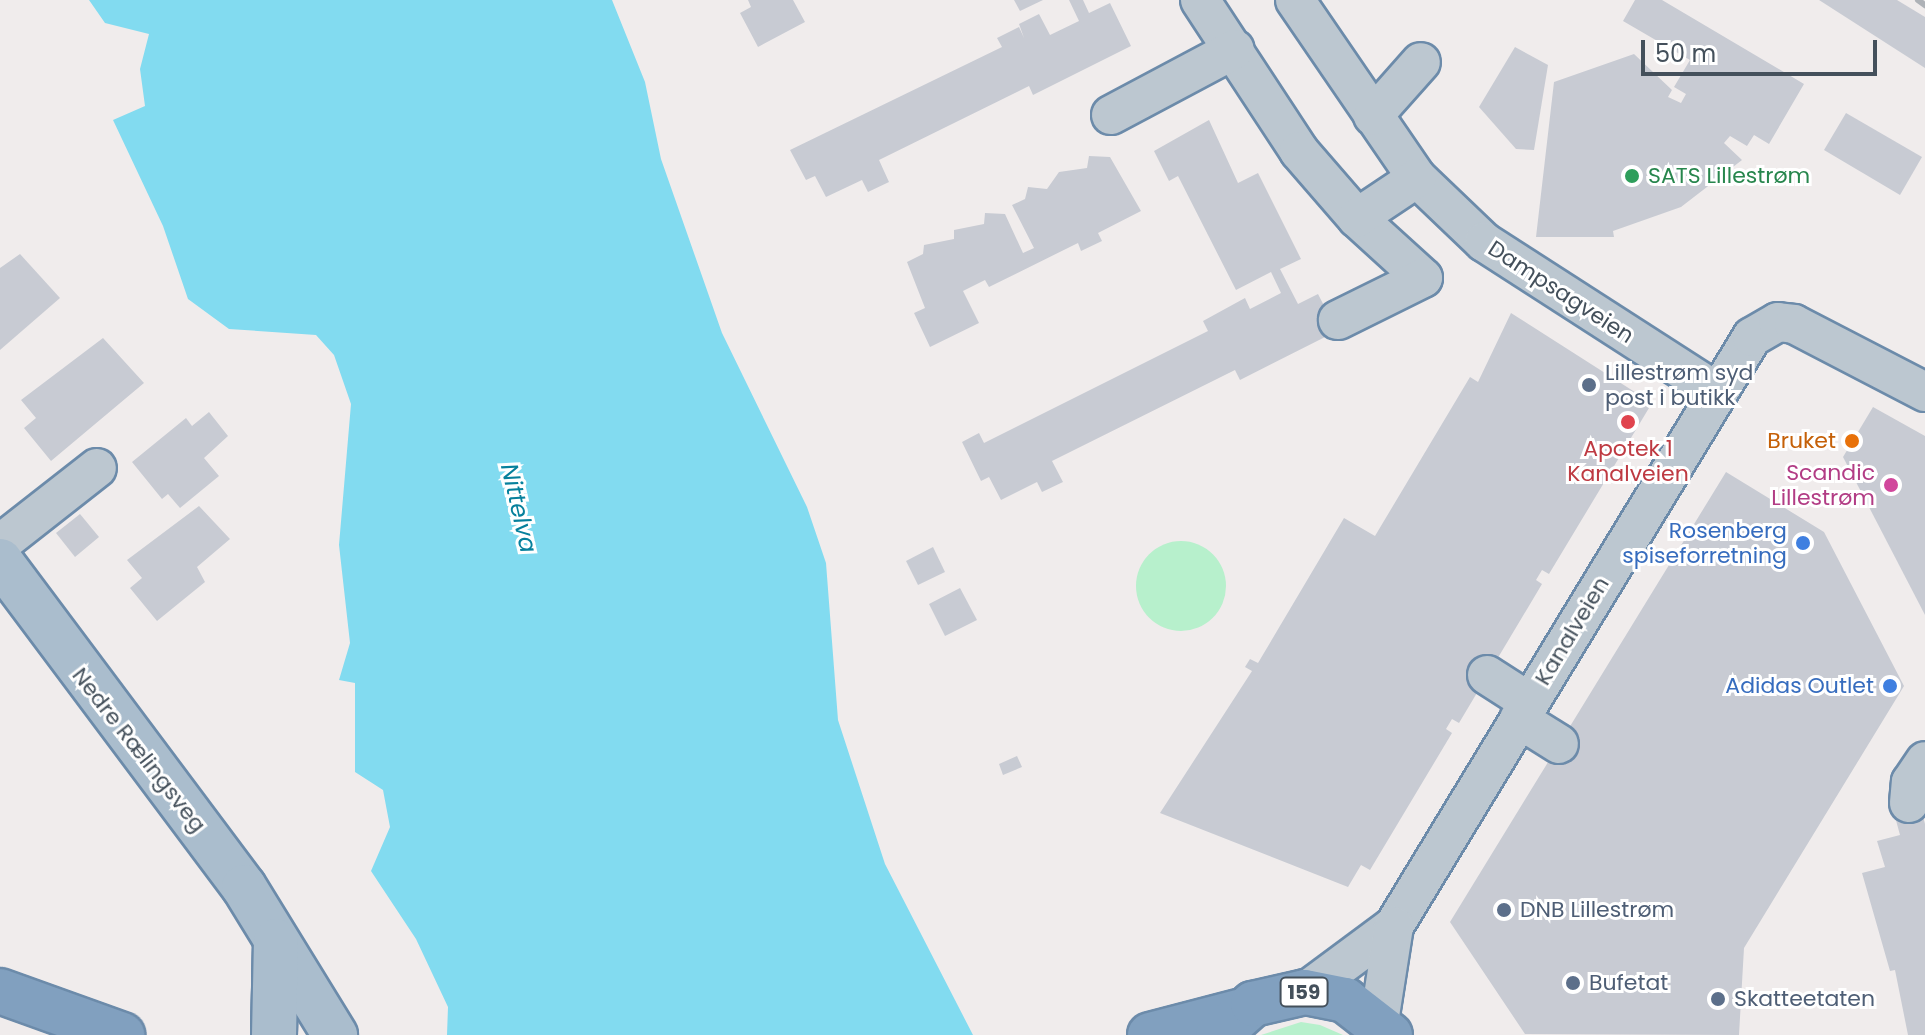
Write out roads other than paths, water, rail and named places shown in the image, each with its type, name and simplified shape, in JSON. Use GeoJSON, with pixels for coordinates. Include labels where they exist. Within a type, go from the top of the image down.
{"type":"FeatureCollection","features":[{"type":"Feature","properties":{"kind":"highway"},"geometry":{"type":"LineString","coordinates":[[0,991],[122,1035]]}},
{"type":"Feature","properties":{"kind":"highway","name":"159"},"geometry":{"type":"LineString","coordinates":[[1150,1035],[1230,1023],[1278,995],[1305,992],[1345,1000],[1384,1028]]}},
{"type":"Feature","properties":{"kind":"main road","name":"Nedre Rælingsveg"},"geometry":{"type":"LineString","coordinates":[[0,561],[111,717],[224,859],[335,1035]]}},
{"type":"Feature","properties":{"kind":"main road"},"geometry":{"type":"LineString","coordinates":[[274,1035],[276,941]]}},
{"type":"Feature","properties":{"kind":"street"},"geometry":{"type":"LineString","coordinates":[[1200,0],[1235,49],[1299,151],[1357,218],[1423,278],[1338,320]]}},
{"type":"Feature","properties":{"kind":"street","name":"Dampsagveien"},"geometry":{"type":"LineString","coordinates":[[1295,0],[1417,178],[1484,242],[1717,392]]}},
{"type":"Feature","properties":{"kind":"street"},"geometry":{"type":"LineString","coordinates":[[1111,115],[1235,49]]}},
{"type":"Feature","properties":{"kind":"street"},"geometry":{"type":"LineString","coordinates":[[1373,116],[1421,62]]}},
{"type":"Feature","properties":{"kind":"street"},"geometry":{"type":"LineString","coordinates":[[1357,218],[1417,178]]}},
{"type":"Feature","properties":{"kind":"street","name":"Kanalveien"},"geometry":{"type":"LineString","coordinates":[[1305,992],[1394,926],[1752,337],[1778,322],[1794,324],[1925,392]]}},
{"type":"Feature","properties":{"kind":"street"},"geometry":{"type":"LineString","coordinates":[[0,544],[97,468]]}},
{"type":"Feature","properties":{"kind":"street"},"geometry":{"type":"LineString","coordinates":[[1487,675],[1559,744]]}},
{"type":"Feature","properties":{"kind":"street"},"geometry":{"type":"LineString","coordinates":[[1909,803],[1911,782],[1925,761]]}},
{"type":"Feature","properties":{"kind":"street","name":"Kanalveien"},"geometry":{"type":"LineString","coordinates":[[1384,1028],[1394,926]]}},
{"type":"Feature","properties":{"kind":"water","name":"Nittelva"},"geometry":{"type":"Polygon","coordinates":[[[89,0],[612,0],[645,82],[661,159],[722,333],[807,507],[826,563],[838,720],[885,864],[973,1035],[447,1035],[448,1007],[416,939],[371,871],[390,827],[383,790],[355,772],[355,683],[339,680],[350,643],[339,545],[351,404],[334,355],[316,335],[229,329],[188,299],[163,226],[113,120],[145,106],[140,69],[149,34],[105,23],[89,0]]]}},
{"type":"Feature","properties":{"kind":"railway"},"geometry":{"type":"LineString","coordinates":[[1918,0],[1925,5]]}},
{"type":"Feature","properties":{"kind":"place","name":"SATS Lillestrøm"},"geometry":{"type":"Point","coordinates":[1632,176]}},
{"type":"Feature","properties":{"kind":"place","name":"Lillestrøm syd post i butikk"},"geometry":{"type":"Point","coordinates":[1589,385]}},
{"type":"Feature","properties":{"kind":"place","name":"Apotek 1 Kanalveien"},"geometry":{"type":"Point","coordinates":[1628,422]}},
{"type":"Feature","properties":{"kind":"place","name":"Bruket"},"geometry":{"type":"Point","coordinates":[1852,441]}},
{"type":"Feature","properties":{"kind":"place","name":"Scandic Lillestrøm"},"geometry":{"type":"Point","coordinates":[1891,485]}},
{"type":"Feature","properties":{"kind":"place","name":"Rosenberg spiseforretning"},"geometry":{"type":"Point","coordinates":[1803,543]}},
{"type":"Feature","properties":{"kind":"place","name":"Adidas Outlet"},"geometry":{"type":"Point","coordinates":[1890,686]}},
{"type":"Feature","properties":{"kind":"place","name":"DNB Lillestrøm"},"geometry":{"type":"Point","coordinates":[1504,910]}},
{"type":"Feature","properties":{"kind":"place","name":"Bufetat"},"geometry":{"type":"Point","coordinates":[1573,983]}},
{"type":"Feature","properties":{"kind":"place","name":"Skatteetaten"},"geometry":{"type":"Point","coordinates":[1718,999]}}]}
